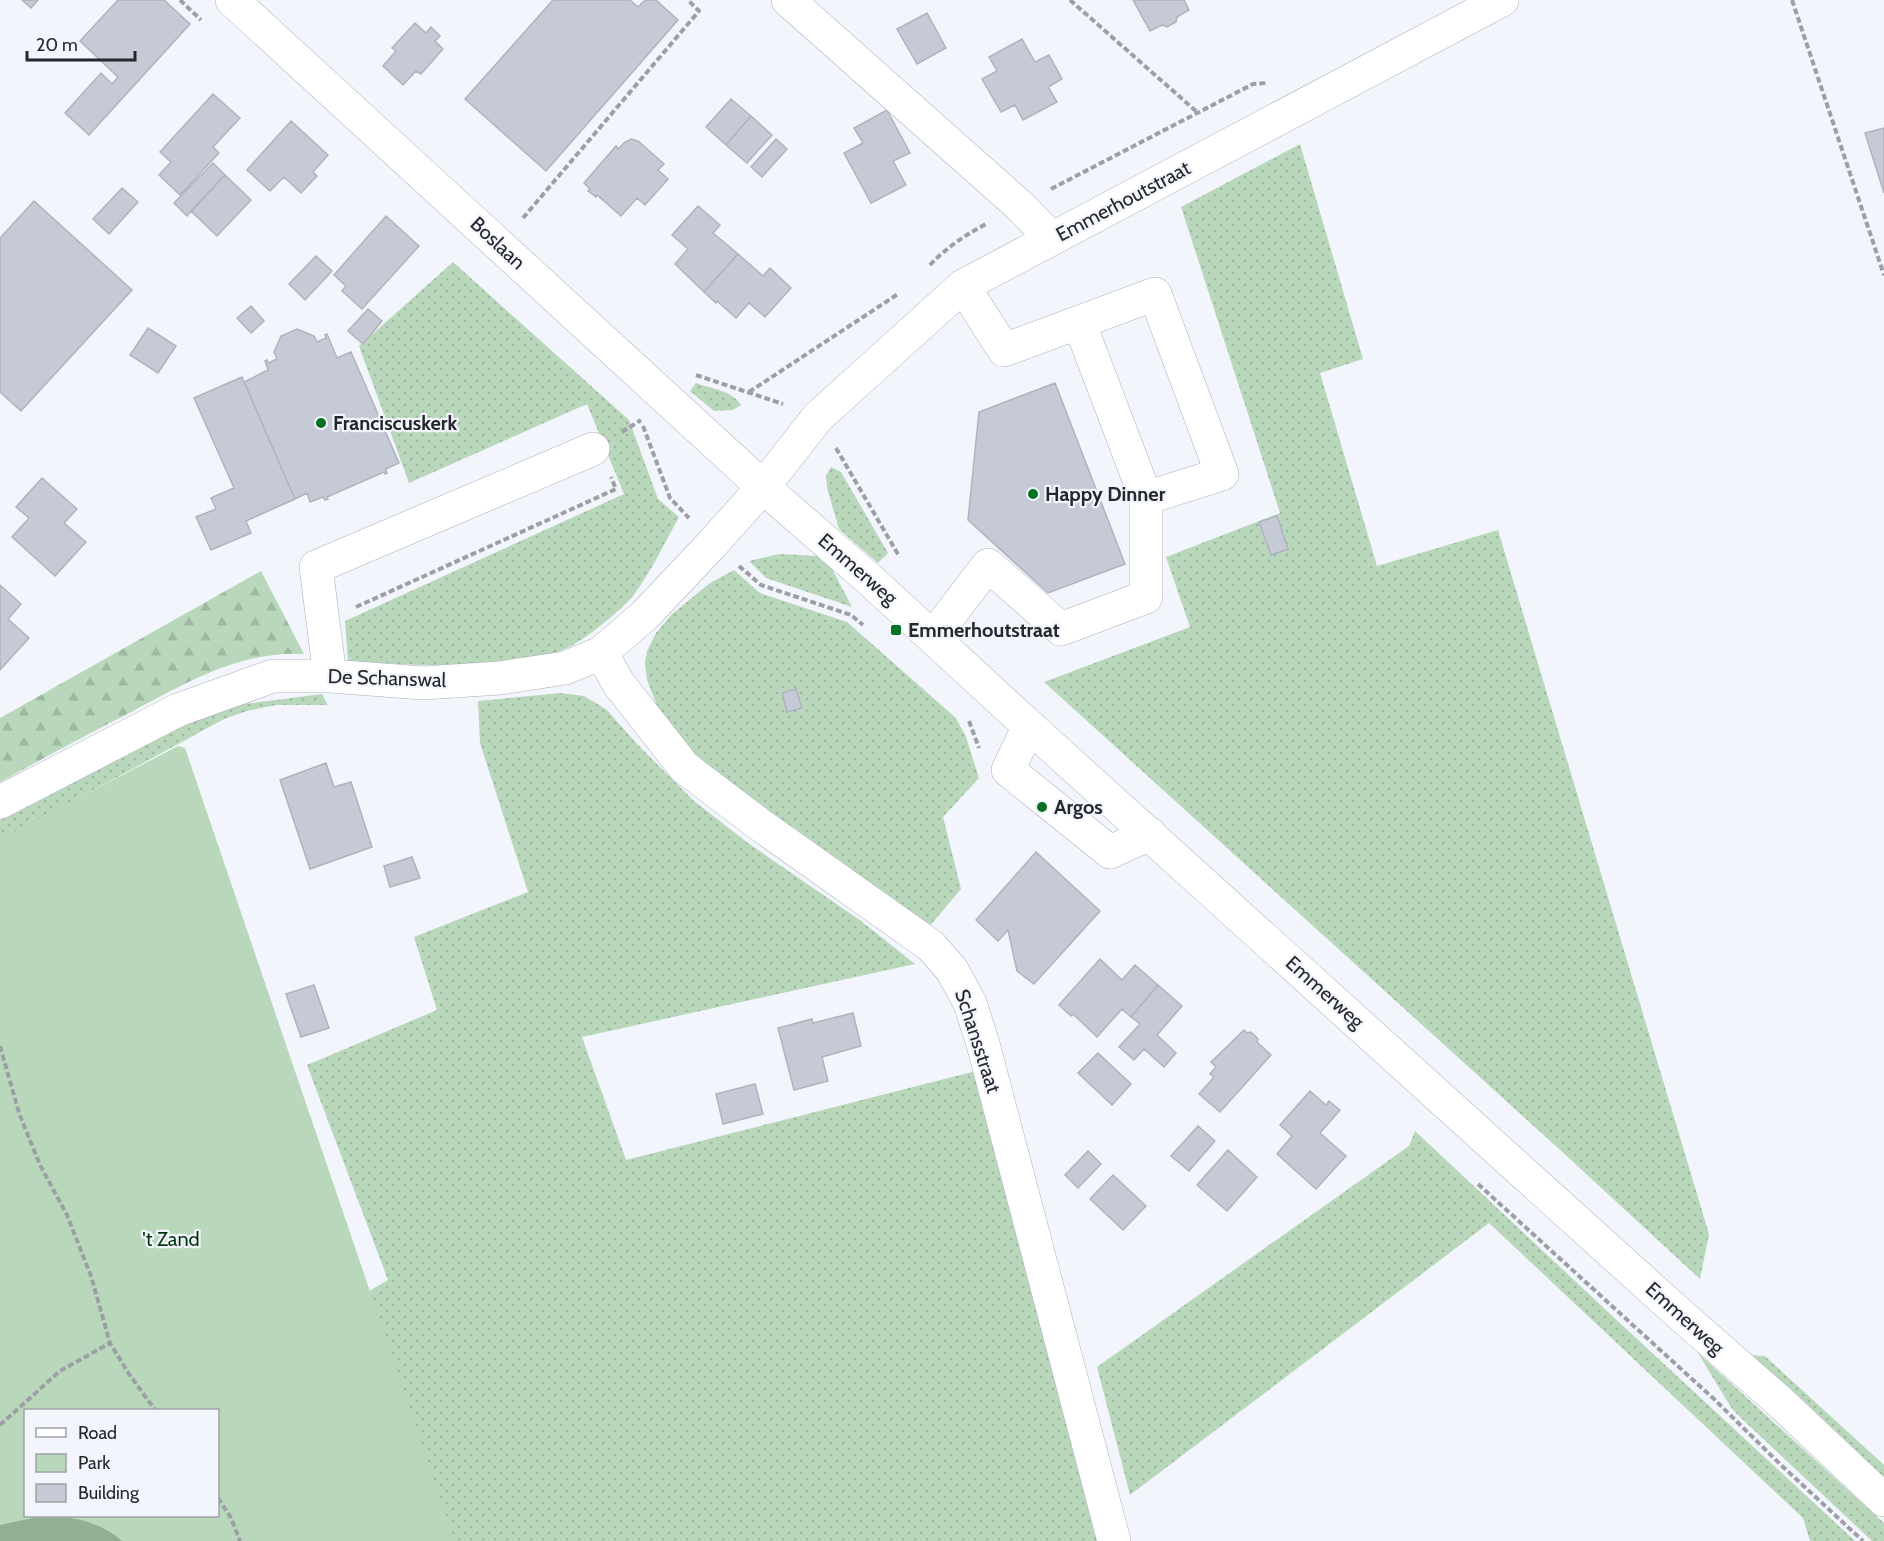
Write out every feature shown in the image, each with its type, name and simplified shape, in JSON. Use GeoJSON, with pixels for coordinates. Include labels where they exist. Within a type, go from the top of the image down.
{"type":"FeatureCollection","features":[{"type":"Feature","properties":{"kind":"street","name":"Boslaan"},"geometry":{"type":"LineString","coordinates":[[232,0],[763,487]]}},
{"type":"Feature","properties":{"kind":"street"},"geometry":{"type":"LineString","coordinates":[[788,0],[1020,206],[1052,239]]}},
{"type":"Feature","properties":{"kind":"street","name":"Emmerhoutstraat"},"geometry":{"type":"LineString","coordinates":[[763,487],[818,417],[963,286],[1502,0]]}},
{"type":"Feature","properties":{"kind":"street"},"geometry":{"type":"LineString","coordinates":[[963,286],[1004,350],[1155,294],[1222,474],[1146,498]]}},
{"type":"Feature","properties":{"kind":"street"},"geometry":{"type":"LineString","coordinates":[[933,637],[988,565],[1061,629],[1146,597],[1146,498],[1079,322]]}},
{"type":"Feature","properties":{"kind":"street"},"geometry":{"type":"LineString","coordinates":[[330,676],[316,567],[601,458]]}},
{"type":"Feature","properties":{"kind":"street","name":"De Schanswal"},"geometry":{"type":"LineString","coordinates":[[0,802],[178,710],[273,676],[330,676],[423,683],[500,678],[565,668],[601,653],[645,615],[763,487]]}},
{"type":"Feature","properties":{"kind":"street","name":"Emmerweg"},"geometry":{"type":"LineString","coordinates":[[763,487],[933,637],[1674,1309],[1779,1401],[1884,1500]]}},
{"type":"Feature","properties":{"kind":"street","name":"Schansstraat"},"geometry":{"type":"LineString","coordinates":[[601,653],[619,684],[684,767],[759,824],[931,946],[952,970],[970,1003],[982,1044],[1114,1541]]}},
{"type":"Feature","properties":{"kind":"street"},"geometry":{"type":"LineString","coordinates":[[1029,726],[1008,770],[1110,852],[1150,834]]}},
{"type":"Feature","properties":{"kind":"path"},"geometry":{"type":"LineString","coordinates":[[523,218],[699,10],[688,0]]}},
{"type":"Feature","properties":{"kind":"path"},"geometry":{"type":"LineString","coordinates":[[1070,0],[1197,112]]}},
{"type":"Feature","properties":{"kind":"path"},"geometry":{"type":"LineString","coordinates":[[1792,0],[1884,275]]}},
{"type":"Feature","properties":{"kind":"path"},"geometry":{"type":"LineString","coordinates":[[693,374],[749,392]]}},
{"type":"Feature","properties":{"kind":"path","name":"Emmerweg"},"geometry":{"type":"LineString","coordinates":[[818,417],[902,561]]}},
{"type":"Feature","properties":{"kind":"path"},"geometry":{"type":"LineString","coordinates":[[641,420],[670,498],[713,543]]}},
{"type":"Feature","properties":{"kind":"path"},"geometry":{"type":"LineString","coordinates":[[348,611],[616,489],[601,458]]}},
{"type":"Feature","properties":{"kind":"path","name":"Emmerweg"},"geometry":{"type":"LineString","coordinates":[[713,543],[761,585],[850,615],[867,628]]}},
{"type":"Feature","properties":{"kind":"path"},"geometry":{"type":"LineString","coordinates":[[962,714],[969,722],[981,754]]}},
{"type":"Feature","properties":{"kind":"path"},"geometry":{"type":"LineString","coordinates":[[0,1046],[19,1113],[40,1165],[67,1215],[91,1276],[110,1342],[154,1409]]}},
{"type":"Feature","properties":{"kind":"path"},"geometry":{"type":"LineString","coordinates":[[0,1425],[60,1371],[110,1342]]}},
{"type":"Feature","properties":{"kind":"path"},"geometry":{"type":"LineString","coordinates":[[1714,1399],[1863,1541]]}},
{"type":"Feature","properties":{"kind":"path"},"geometry":{"type":"LineString","coordinates":[[219,1500],[231,1518],[240,1541]]}},
{"type":"Feature","properties":{"kind":"green space"},"geometry":{"type":"Polygon","coordinates":[[[1300,144],[1363,359],[1320,373],[1377,566],[1498,530],[1709,1234],[1700,1279],[1044,682],[1190,627],[1166,557],[1280,513],[1181,207],[1300,144]]]}},
{"type":"Feature","properties":{"kind":"green space"},"geometry":{"type":"Polygon","coordinates":[[[453,262],[629,420],[658,499],[679,517],[652,568],[633,596],[582,640],[565,649],[521,660],[477,665],[413,665],[348,661],[345,621],[624,494],[587,404],[409,483],[359,346],[453,262]]]}},
{"type":"Feature","properties":{"kind":"green space"},"geometry":{"type":"Polygon","coordinates":[[[696,383],[727,393],[741,405],[733,410],[714,411],[690,391],[696,383]]]}},
{"type":"Feature","properties":{"kind":"green space"},"geometry":{"type":"Polygon","coordinates":[[[831,467],[841,472],[888,553],[878,563],[839,529],[827,488],[826,476],[831,467]]]}},
{"type":"Feature","properties":{"kind":"green space"},"geometry":{"type":"Polygon","coordinates":[[[779,554],[818,556],[831,567],[852,607],[766,578],[749,561],[779,554]]]}},
{"type":"Feature","properties":{"kind":"green space"},"geometry":{"type":"Polygon","coordinates":[[[734,570],[760,593],[847,622],[956,718],[966,737],[979,778],[943,817],[961,889],[928,928],[710,775],[657,706],[647,680],[645,663],[647,651],[656,633],[671,615],[710,583],[734,570]]]}},
{"type":"Feature","properties":{"kind":"green space"},"geometry":{"type":"Polygon","coordinates":[[[261,571],[304,654],[259,657],[215,670],[0,782],[0,718],[261,571]]]}},
{"type":"Feature","properties":{"kind":"green space"},"geometry":{"type":"Polygon","coordinates":[[[561,693],[584,696],[606,709],[694,801],[748,843],[861,921],[915,964],[582,1037],[626,1160],[976,1071],[1098,1541],[244,1541],[219,1409],[172,1409],[388,1280],[307,1065],[437,1010],[414,937],[528,892],[480,743],[478,701],[561,693]]]}},
{"type":"Feature","properties":{"kind":"green space"},"geometry":{"type":"Polygon","coordinates":[[[322,694],[328,705],[276,705],[224,719],[0,841],[0,820],[172,729],[221,710],[245,704],[322,694]]]}},
{"type":"Feature","properties":{"kind":"green space","name":"'t Zand"},"geometry":{"type":"Polygon","coordinates":[[[178,746],[185,748],[455,1541],[0,1541],[0,839],[178,746]]]}},
{"type":"Feature","properties":{"kind":"green space"},"geometry":{"type":"Polygon","coordinates":[[[1415,1131],[1855,1541],[1810,1541],[1803,1518],[1489,1223],[1130,1495],[1097,1367],[1409,1146],[1415,1131]]]}},
{"type":"Feature","properties":{"kind":"green space"},"geometry":{"type":"Polygon","coordinates":[[[1698,1353],[1884,1523],[1884,1541],[1872,1541],[1732,1409],[1698,1353]]]}},
{"type":"Feature","properties":{"kind":"green space"},"geometry":{"type":"Polygon","coordinates":[[[1751,1355],[1765,1356],[1884,1465],[1884,1478],[1751,1355]]]}},
{"type":"Feature","properties":{"kind":"shaded area"},"geometry":{"type":"Polygon","coordinates":[[[38,1517],[64,1517],[95,1524],[122,1541],[0,1541],[0,1525],[38,1517]]]}},
{"type":"Feature","properties":{"kind":"building"},"geometry":{"type":"Polygon","coordinates":[[[22,0],[38,0],[31,8],[22,0]]]}},
{"type":"Feature","properties":{"kind":"building"},"geometry":{"type":"Polygon","coordinates":[[[118,0],[164,0],[190,24],[89,135],[65,113],[101,73],[112,84],[118,77],[80,41],[118,0]]]}},
{"type":"Feature","properties":{"kind":"building"},"geometry":{"type":"Polygon","coordinates":[[[553,0],[630,0],[638,7],[645,0],[656,0],[678,20],[546,171],[465,99],[553,0]]]}},
{"type":"Feature","properties":{"kind":"building"},"geometry":{"type":"Polygon","coordinates":[[[1133,0],[1184,0],[1189,10],[1167,27],[1162,25],[1150,31],[1133,0]]]}},
{"type":"Feature","properties":{"kind":"building"},"geometry":{"type":"Polygon","coordinates":[[[927,13],[946,48],[917,64],[897,29],[927,13]]]}},
{"type":"Feature","properties":{"kind":"building"},"geometry":{"type":"Polygon","coordinates":[[[415,23],[426,33],[431,27],[440,36],[435,41],[443,49],[421,74],[416,71],[403,85],[383,66],[396,51],[392,48],[415,23]]]}},
{"type":"Feature","properties":{"kind":"building"},"geometry":{"type":"Polygon","coordinates":[[[1022,39],[1035,62],[1049,55],[1062,79],[1048,87],[1057,102],[1023,120],[1015,105],[1001,112],[982,79],[997,71],[989,57],[1022,39]]]}},
{"type":"Feature","properties":{"kind":"building"},"geometry":{"type":"Polygon","coordinates":[[[213,94],[240,118],[213,147],[219,153],[180,195],[159,175],[171,162],[160,152],[213,94]]]}},
{"type":"Feature","properties":{"kind":"building"},"geometry":{"type":"Polygon","coordinates":[[[731,99],[751,116],[726,145],[706,127],[731,99]]]}},
{"type":"Feature","properties":{"kind":"building"},"geometry":{"type":"Polygon","coordinates":[[[887,110],[910,153],[893,161],[906,185],[871,203],[844,153],[863,143],[854,128],[887,110]]]}},
{"type":"Feature","properties":{"kind":"building"},"geometry":{"type":"Polygon","coordinates":[[[751,116],[772,135],[747,163],[726,145],[751,116]]]}},
{"type":"Feature","properties":{"kind":"building"},"geometry":{"type":"Polygon","coordinates":[[[291,121],[328,155],[313,172],[317,176],[301,193],[284,177],[270,191],[247,170],[291,121]]]}},
{"type":"Feature","properties":{"kind":"building"},"geometry":{"type":"Polygon","coordinates":[[[1884,128],[1884,193],[1865,133],[1884,128]]]}},
{"type":"Feature","properties":{"kind":"building"},"geometry":{"type":"Polygon","coordinates":[[[631,139],[638,141],[664,164],[658,170],[668,179],[645,205],[637,198],[621,216],[597,195],[596,197],[588,191],[590,189],[584,183],[616,146],[618,149],[631,139]]]}},
{"type":"Feature","properties":{"kind":"building"},"geometry":{"type":"Polygon","coordinates":[[[776,139],[787,149],[762,177],[751,167],[776,139]]]}},
{"type":"Feature","properties":{"kind":"building"},"geometry":{"type":"Polygon","coordinates":[[[213,163],[225,175],[187,216],[174,203],[213,163]]]}},
{"type":"Feature","properties":{"kind":"building"},"geometry":{"type":"Polygon","coordinates":[[[225,175],[251,200],[217,236],[191,211],[225,175]]]}},
{"type":"Feature","properties":{"kind":"building"},"geometry":{"type":"Polygon","coordinates":[[[122,188],[138,202],[109,234],[93,219],[122,188]]]}},
{"type":"Feature","properties":{"kind":"building"},"geometry":{"type":"Polygon","coordinates":[[[34,201],[132,290],[21,411],[0,392],[0,238],[34,201]]]}},
{"type":"Feature","properties":{"kind":"building"},"geometry":{"type":"Polygon","coordinates":[[[698,206],[720,225],[713,233],[738,254],[704,292],[675,264],[688,249],[672,235],[698,206]]]}},
{"type":"Feature","properties":{"kind":"building"},"geometry":{"type":"Polygon","coordinates":[[[386,216],[419,246],[362,309],[342,291],[346,286],[334,275],[386,216]]]}},
{"type":"Feature","properties":{"kind":"building"},"geometry":{"type":"Polygon","coordinates":[[[738,254],[763,276],[770,268],[791,288],[765,317],[749,303],[736,318],[704,292],[738,254]]]}},
{"type":"Feature","properties":{"kind":"building"},"geometry":{"type":"Polygon","coordinates":[[[316,256],[332,271],[305,300],[289,284],[316,256]]]}},
{"type":"Feature","properties":{"kind":"building"},"geometry":{"type":"Polygon","coordinates":[[[251,306],[264,321],[251,333],[237,318],[251,306]]]}},
{"type":"Feature","properties":{"kind":"building"},"geometry":{"type":"Polygon","coordinates":[[[368,309],[382,321],[363,344],[348,331],[368,309]]]}},
{"type":"Feature","properties":{"kind":"building"},"geometry":{"type":"Polygon","coordinates":[[[148,328],[176,346],[158,373],[130,355],[148,328]]]}},
{"type":"Feature","properties":{"kind":"building","name":"Franciscuskerk"},"geometry":{"type":"Polygon","coordinates":[[[297,329],[314,336],[317,342],[326,338],[327,334],[337,358],[351,352],[399,463],[386,469],[387,473],[384,472],[327,497],[328,499],[325,500],[323,497],[310,502],[307,493],[295,499],[244,382],[268,370],[265,361],[267,360],[268,363],[277,359],[274,352],[281,336],[297,329]]]}},
{"type":"Feature","properties":{"kind":"building"},"geometry":{"type":"Polygon","coordinates":[[[242,377],[295,499],[246,521],[251,533],[211,550],[196,517],[216,509],[211,498],[234,488],[194,398],[242,377]]]}},
{"type":"Feature","properties":{"kind":"building"},"geometry":{"type":"Polygon","coordinates":[[[1055,383],[1125,564],[1048,593],[968,520],[979,412],[1055,383]]]}},
{"type":"Feature","properties":{"kind":"building"},"geometry":{"type":"Polygon","coordinates":[[[42,478],[77,509],[64,523],[86,542],[55,576],[12,537],[29,518],[16,507],[42,478]]]}},
{"type":"Feature","properties":{"kind":"building"},"geometry":{"type":"Polygon","coordinates":[[[1277,516],[1288,549],[1271,555],[1259,522],[1277,516]]]}},
{"type":"Feature","properties":{"kind":"building"},"geometry":{"type":"Polygon","coordinates":[[[0,585],[21,604],[8,619],[29,638],[0,670],[0,585]]]}},
{"type":"Feature","properties":{"kind":"building"},"geometry":{"type":"Polygon","coordinates":[[[796,689],[802,708],[787,712],[782,693],[796,689]]]}},
{"type":"Feature","properties":{"kind":"building"},"geometry":{"type":"Polygon","coordinates":[[[326,763],[334,787],[351,782],[372,847],[310,869],[280,780],[326,763]]]}},
{"type":"Feature","properties":{"kind":"building"},"geometry":{"type":"Polygon","coordinates":[[[1036,852],[1100,911],[1034,984],[1017,971],[1008,930],[998,941],[976,920],[1036,852]]]}},
{"type":"Feature","properties":{"kind":"building"},"geometry":{"type":"Polygon","coordinates":[[[412,857],[420,878],[390,887],[384,866],[412,857]]]}},
{"type":"Feature","properties":{"kind":"building"},"geometry":{"type":"Polygon","coordinates":[[[1100,959],[1122,980],[1135,965],[1158,985],[1131,1017],[1122,1009],[1097,1037],[1073,1014],[1071,1016],[1059,1005],[1100,959]]]}},
{"type":"Feature","properties":{"kind":"building"},"geometry":{"type":"Polygon","coordinates":[[[314,985],[329,1028],[301,1037],[286,994],[314,985]]]}},
{"type":"Feature","properties":{"kind":"building"},"geometry":{"type":"Polygon","coordinates":[[[1158,985],[1182,1006],[1157,1035],[1176,1053],[1164,1067],[1144,1049],[1134,1060],[1119,1047],[1140,1024],[1131,1017],[1158,985]]]}},
{"type":"Feature","properties":{"kind":"building"},"geometry":{"type":"Polygon","coordinates":[[[853,1013],[861,1046],[822,1057],[828,1081],[794,1090],[778,1028],[812,1019],[813,1023],[853,1013]]]}},
{"type":"Feature","properties":{"kind":"building"},"geometry":{"type":"Polygon","coordinates":[[[1244,1030],[1247,1033],[1251,1032],[1258,1039],[1257,1042],[1271,1055],[1220,1112],[1199,1094],[1214,1077],[1210,1074],[1216,1067],[1211,1062],[1244,1030]]]}},
{"type":"Feature","properties":{"kind":"building"},"geometry":{"type":"Polygon","coordinates":[[[1098,1053],[1131,1084],[1112,1105],[1078,1073],[1098,1053]]]}},
{"type":"Feature","properties":{"kind":"building"},"geometry":{"type":"Polygon","coordinates":[[[755,1084],[763,1114],[723,1124],[716,1094],[755,1084]]]}},
{"type":"Feature","properties":{"kind":"building"},"geometry":{"type":"Polygon","coordinates":[[[1310,1091],[1326,1105],[1329,1101],[1340,1110],[1320,1133],[1346,1156],[1316,1189],[1277,1154],[1292,1136],[1280,1125],[1310,1091]]]}},
{"type":"Feature","properties":{"kind":"building"},"geometry":{"type":"Polygon","coordinates":[[[1198,1126],[1215,1141],[1189,1171],[1171,1156],[1198,1126]]]}},
{"type":"Feature","properties":{"kind":"building"},"geometry":{"type":"Polygon","coordinates":[[[1228,1150],[1257,1177],[1227,1211],[1197,1185],[1228,1150]]]}},
{"type":"Feature","properties":{"kind":"building"},"geometry":{"type":"Polygon","coordinates":[[[1088,1151],[1101,1164],[1078,1188],[1065,1175],[1088,1151]]]}},
{"type":"Feature","properties":{"kind":"building"},"geometry":{"type":"Polygon","coordinates":[[[1113,1175],[1146,1206],[1123,1230],[1090,1199],[1113,1175]]]}},
{"type":"Feature","properties":{"kind":"place","name":"Franciscuskerk"},"geometry":{"type":"Point","coordinates":[321,423]}},
{"type":"Feature","properties":{"kind":"place","name":"Happy Dinner"},"geometry":{"type":"Point","coordinates":[1033,494]}},
{"type":"Feature","properties":{"kind":"place","name":"Emmerhoutstraat"},"geometry":{"type":"Point","coordinates":[896,630]}},
{"type":"Feature","properties":{"kind":"place","name":"Argos"},"geometry":{"type":"Point","coordinates":[1042,807]}}]}
